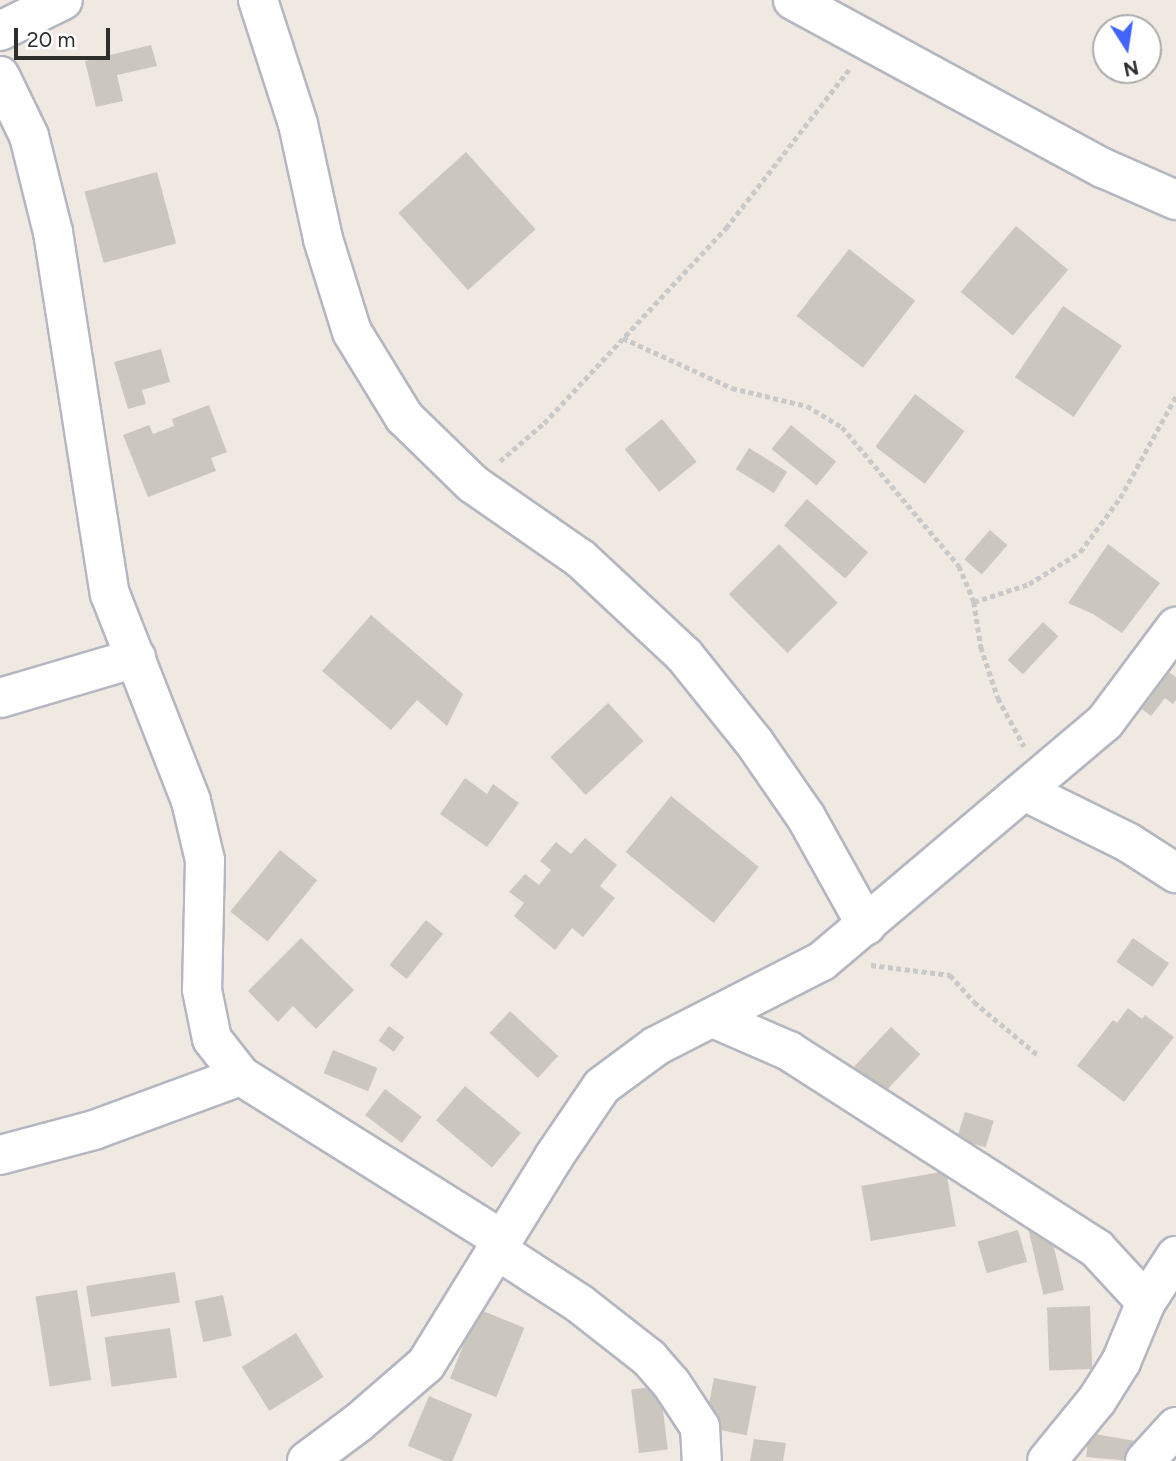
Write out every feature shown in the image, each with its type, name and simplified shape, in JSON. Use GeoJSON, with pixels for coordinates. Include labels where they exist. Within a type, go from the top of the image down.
{"type":"FeatureCollection","features":[{"type":"Feature","properties":{"kind":"street"},"geometry":{"type":"LineString","coordinates":[[0,31],[63,0]]}},
{"type":"Feature","properties":{"kind":"street"},"geometry":{"type":"LineString","coordinates":[[258,0],[298,124],[323,239],[352,331],[404,417],[473,484],[581,559],[684,655],[754,742],[806,817],[866,925]]}},
{"type":"Feature","properties":{"kind":"street"},"geometry":{"type":"LineString","coordinates":[[793,0],[1103,168],[1176,200]]}},
{"type":"Feature","properties":{"kind":"street"},"geometry":{"type":"LineString","coordinates":[[0,76],[29,136],[53,232],[110,594],[191,801],[205,860],[202,990],[212,1039],[241,1076],[501,1246],[649,1358],[671,1383],[700,1427],[702,1461]]}},
{"type":"Feature","properties":{"kind":"street"},"geometry":{"type":"LineString","coordinates":[[307,1461],[358,1423],[426,1364],[553,1158],[602,1086],[656,1046],[821,961],[1105,722],[1176,627]]}},
{"type":"Feature","properties":{"kind":"street"},"geometry":{"type":"LineString","coordinates":[[0,698],[136,658]]}},
{"type":"Feature","properties":{"kind":"street"},"geometry":{"type":"LineString","coordinates":[[1033,785],[1176,873]]}},
{"type":"Feature","properties":{"kind":"street"},"geometry":{"type":"LineString","coordinates":[[713,1018],[789,1051],[1097,1248],[1146,1302]]}},
{"type":"Feature","properties":{"kind":"street"},"geometry":{"type":"LineString","coordinates":[[0,1155],[94,1129],[241,1076]]}},
{"type":"Feature","properties":{"kind":"street"},"geometry":{"type":"LineString","coordinates":[[1047,1461],[1103,1391],[1121,1362],[1146,1302],[1176,1256]]}},
{"type":"Feature","properties":{"kind":"street"},"geometry":{"type":"LineString","coordinates":[[1145,1461],[1176,1427]]}},
{"type":"Feature","properties":{"kind":"path"},"geometry":{"type":"LineString","coordinates":[[473,484],[544,423],[726,228],[870,41]]}},
{"type":"Feature","properties":{"kind":"path"},"geometry":{"type":"LineString","coordinates":[[623,338],[732,388],[807,405],[842,427],[959,566],[974,602],[981,648],[1033,785]]}},
{"type":"Feature","properties":{"kind":"path"},"geometry":{"type":"LineString","coordinates":[[974,602],[1030,584],[1080,552],[1120,498],[1176,396]]}},
{"type":"Feature","properties":{"kind":"path"},"geometry":{"type":"LineString","coordinates":[[821,961],[917,969],[950,975],[974,1002],[1039,1056]]}},
{"type":"Feature","properties":{"kind":"building"},"geometry":{"type":"Polygon","coordinates":[[[151,45],[157,66],[117,75],[123,101],[96,107],[85,61],[151,45]]]}},
{"type":"Feature","properties":{"kind":"building"},"geometry":{"type":"Polygon","coordinates":[[[466,152],[536,229],[468,290],[398,213],[466,152]]]}},
{"type":"Feature","properties":{"kind":"building"},"geometry":{"type":"Polygon","coordinates":[[[157,172],[176,243],[104,263],[85,191],[157,172]]]}},
{"type":"Feature","properties":{"kind":"building"},"geometry":{"type":"Polygon","coordinates":[[[1016,226],[1068,270],[1013,336],[961,292],[1016,226]]]}},
{"type":"Feature","properties":{"kind":"building"},"geometry":{"type":"Polygon","coordinates":[[[849,249],[915,301],[863,368],[797,316],[849,249]]]}},
{"type":"Feature","properties":{"kind":"building"},"geometry":{"type":"Polygon","coordinates":[[[1063,306],[1122,346],[1074,417],[1015,377],[1063,306]]]}},
{"type":"Feature","properties":{"kind":"building"},"geometry":{"type":"Polygon","coordinates":[[[161,349],[170,382],[142,390],[146,404],[128,409],[114,362],[161,349]]]}},
{"type":"Feature","properties":{"kind":"building"},"geometry":{"type":"Polygon","coordinates":[[[915,394],[965,431],[925,484],[875,447],[915,394]]]}},
{"type":"Feature","properties":{"kind":"building"},"geometry":{"type":"Polygon","coordinates":[[[209,405],[227,452],[211,458],[216,471],[148,497],[123,435],[149,425],[153,434],[174,426],[172,419],[209,405]]]}},
{"type":"Feature","properties":{"kind":"building"},"geometry":{"type":"Polygon","coordinates":[[[662,419],[697,462],[659,492],[625,449],[662,419]]]}},
{"type":"Feature","properties":{"kind":"building"},"geometry":{"type":"Polygon","coordinates":[[[791,425],[836,462],[817,486],[771,449],[791,425]]]}},
{"type":"Feature","properties":{"kind":"building"},"geometry":{"type":"Polygon","coordinates":[[[749,448],[787,472],[774,493],[736,469],[749,448]]]}},
{"type":"Feature","properties":{"kind":"building"},"geometry":{"type":"Polygon","coordinates":[[[807,499],[868,552],[845,579],[784,525],[807,499]]]}},
{"type":"Feature","properties":{"kind":"building"},"geometry":{"type":"Polygon","coordinates":[[[990,530],[1007,545],[982,575],[964,559],[990,530]]]}},
{"type":"Feature","properties":{"kind":"building"},"geometry":{"type":"Polygon","coordinates":[[[779,544],[838,603],[787,653],[729,594],[779,544]]]}},
{"type":"Feature","properties":{"kind":"building"},"geometry":{"type":"Polygon","coordinates":[[[1108,544],[1160,583],[1122,633],[1093,614],[1068,603],[1108,544]]]}},
{"type":"Feature","properties":{"kind":"building"},"geometry":{"type":"Polygon","coordinates":[[[371,615],[463,694],[447,726],[417,700],[391,730],[322,671],[371,615]]]}},
{"type":"Feature","properties":{"kind":"building"},"geometry":{"type":"Polygon","coordinates":[[[1043,622],[1058,636],[1023,674],[1008,660],[1043,622]]]}},
{"type":"Feature","properties":{"kind":"building"},"geometry":{"type":"Polygon","coordinates":[[[1166,670],[1176,677],[1176,700],[1173,704],[1165,698],[1151,716],[1138,706],[1166,670]]]}},
{"type":"Feature","properties":{"kind":"building"},"geometry":{"type":"Polygon","coordinates":[[[608,703],[643,741],[586,795],[550,757],[608,703]]]}},
{"type":"Feature","properties":{"kind":"building"},"geometry":{"type":"Polygon","coordinates":[[[465,778],[487,794],[493,784],[519,803],[487,847],[440,814],[465,778]]]}},
{"type":"Feature","properties":{"kind":"building"},"geometry":{"type":"Polygon","coordinates":[[[671,796],[759,867],[714,923],[626,852],[671,796]]]}},
{"type":"Feature","properties":{"kind":"building"},"geometry":{"type":"Polygon","coordinates":[[[585,838],[617,865],[600,886],[615,898],[583,937],[572,928],[555,950],[514,916],[524,903],[509,892],[525,874],[539,885],[551,870],[540,861],[556,842],[571,854],[585,838]]]}},
{"type":"Feature","properties":{"kind":"building"},"geometry":{"type":"Polygon","coordinates":[[[280,850],[317,880],[268,942],[230,911],[280,850]]]}},
{"type":"Feature","properties":{"kind":"building"},"geometry":{"type":"Polygon","coordinates":[[[426,920],[443,934],[407,979],[389,965],[426,920]]]}},
{"type":"Feature","properties":{"kind":"building"},"geometry":{"type":"Polygon","coordinates":[[[301,938],[354,990],[316,1029],[293,1006],[278,1022],[248,991],[301,938]]]}},
{"type":"Feature","properties":{"kind":"building"},"geometry":{"type":"Polygon","coordinates":[[[1133,938],[1169,963],[1152,987],[1116,962],[1133,938]]]}},
{"type":"Feature","properties":{"kind":"building"},"geometry":{"type":"Polygon","coordinates":[[[1128,1008],[1142,1019],[1145,1015],[1174,1037],[1124,1102],[1077,1066],[1113,1020],[1117,1023],[1128,1008]]]}},
{"type":"Feature","properties":{"kind":"building"},"geometry":{"type":"Polygon","coordinates":[[[510,1011],[558,1056],[538,1078],[490,1033],[510,1011]]]}},
{"type":"Feature","properties":{"kind":"building"},"geometry":{"type":"Polygon","coordinates":[[[389,1026],[404,1037],[394,1052],[378,1041],[389,1026]]]}},
{"type":"Feature","properties":{"kind":"building"},"geometry":{"type":"Polygon","coordinates":[[[891,1027],[920,1054],[883,1094],[854,1066],[891,1027]]]}},
{"type":"Feature","properties":{"kind":"building"},"geometry":{"type":"Polygon","coordinates":[[[333,1050],[378,1068],[368,1091],[324,1073],[333,1050]]]}},
{"type":"Feature","properties":{"kind":"building"},"geometry":{"type":"Polygon","coordinates":[[[465,1086],[521,1133],[492,1167],[436,1120],[465,1086]]]}},
{"type":"Feature","properties":{"kind":"building"},"geometry":{"type":"Polygon","coordinates":[[[385,1089],[422,1117],[402,1143],[365,1115],[385,1089]]]}},
{"type":"Feature","properties":{"kind":"building"},"geometry":{"type":"Polygon","coordinates":[[[965,1112],[994,1121],[986,1148],[957,1139],[965,1112]]]}},
{"type":"Feature","properties":{"kind":"building"},"geometry":{"type":"Polygon","coordinates":[[[946,1171],[956,1226],[871,1241],[861,1186],[946,1171]]]}},
{"type":"Feature","properties":{"kind":"building"},"geometry":{"type":"Polygon","coordinates":[[[1047,1217],[1064,1290],[1043,1295],[1027,1222],[1047,1217]]]}},
{"type":"Feature","properties":{"kind":"building"},"geometry":{"type":"Polygon","coordinates":[[[1018,1230],[1027,1262],[987,1273],[978,1242],[1018,1230]]]}},
{"type":"Feature","properties":{"kind":"building"},"geometry":{"type":"Polygon","coordinates":[[[175,1272],[180,1303],[91,1317],[86,1286],[175,1272]]]}},
{"type":"Feature","properties":{"kind":"building"},"geometry":{"type":"Polygon","coordinates":[[[77,1290],[91,1380],[50,1386],[36,1297],[77,1290]]]}},
{"type":"Feature","properties":{"kind":"building"},"geometry":{"type":"Polygon","coordinates":[[[223,1295],[232,1336],[203,1342],[195,1301],[223,1295]]]}},
{"type":"Feature","properties":{"kind":"building"},"geometry":{"type":"Polygon","coordinates":[[[1090,1306],[1092,1369],[1049,1370],[1047,1308],[1090,1306]]]}},
{"type":"Feature","properties":{"kind":"building"},"geometry":{"type":"Polygon","coordinates":[[[478,1309],[524,1328],[496,1397],[450,1379],[478,1309]]]}},
{"type":"Feature","properties":{"kind":"building"},"geometry":{"type":"Polygon","coordinates":[[[170,1328],[177,1378],[112,1387],[105,1337],[170,1328]]]}},
{"type":"Feature","properties":{"kind":"building"},"geometry":{"type":"Polygon","coordinates":[[[296,1333],[324,1377],[269,1411],[242,1367],[296,1333]]]}},
{"type":"Feature","properties":{"kind":"building"},"geometry":{"type":"Polygon","coordinates":[[[714,1378],[756,1386],[747,1435],[704,1427],[714,1378]]]}},
{"type":"Feature","properties":{"kind":"building"},"geometry":{"type":"Polygon","coordinates":[[[660,1386],[668,1450],[639,1453],[631,1390],[660,1386]]]}},
{"type":"Feature","properties":{"kind":"building"},"geometry":{"type":"Polygon","coordinates":[[[429,1396],[472,1414],[452,1461],[444,1461],[408,1446],[429,1396]]]}},
{"type":"Feature","properties":{"kind":"building"},"geometry":{"type":"Polygon","coordinates":[[[1089,1433],[1135,1441],[1131,1461],[1086,1457],[1089,1433]]]}},
{"type":"Feature","properties":{"kind":"building"},"geometry":{"type":"Polygon","coordinates":[[[754,1439],[786,1443],[783,1461],[750,1461],[754,1439]]]}}]}
